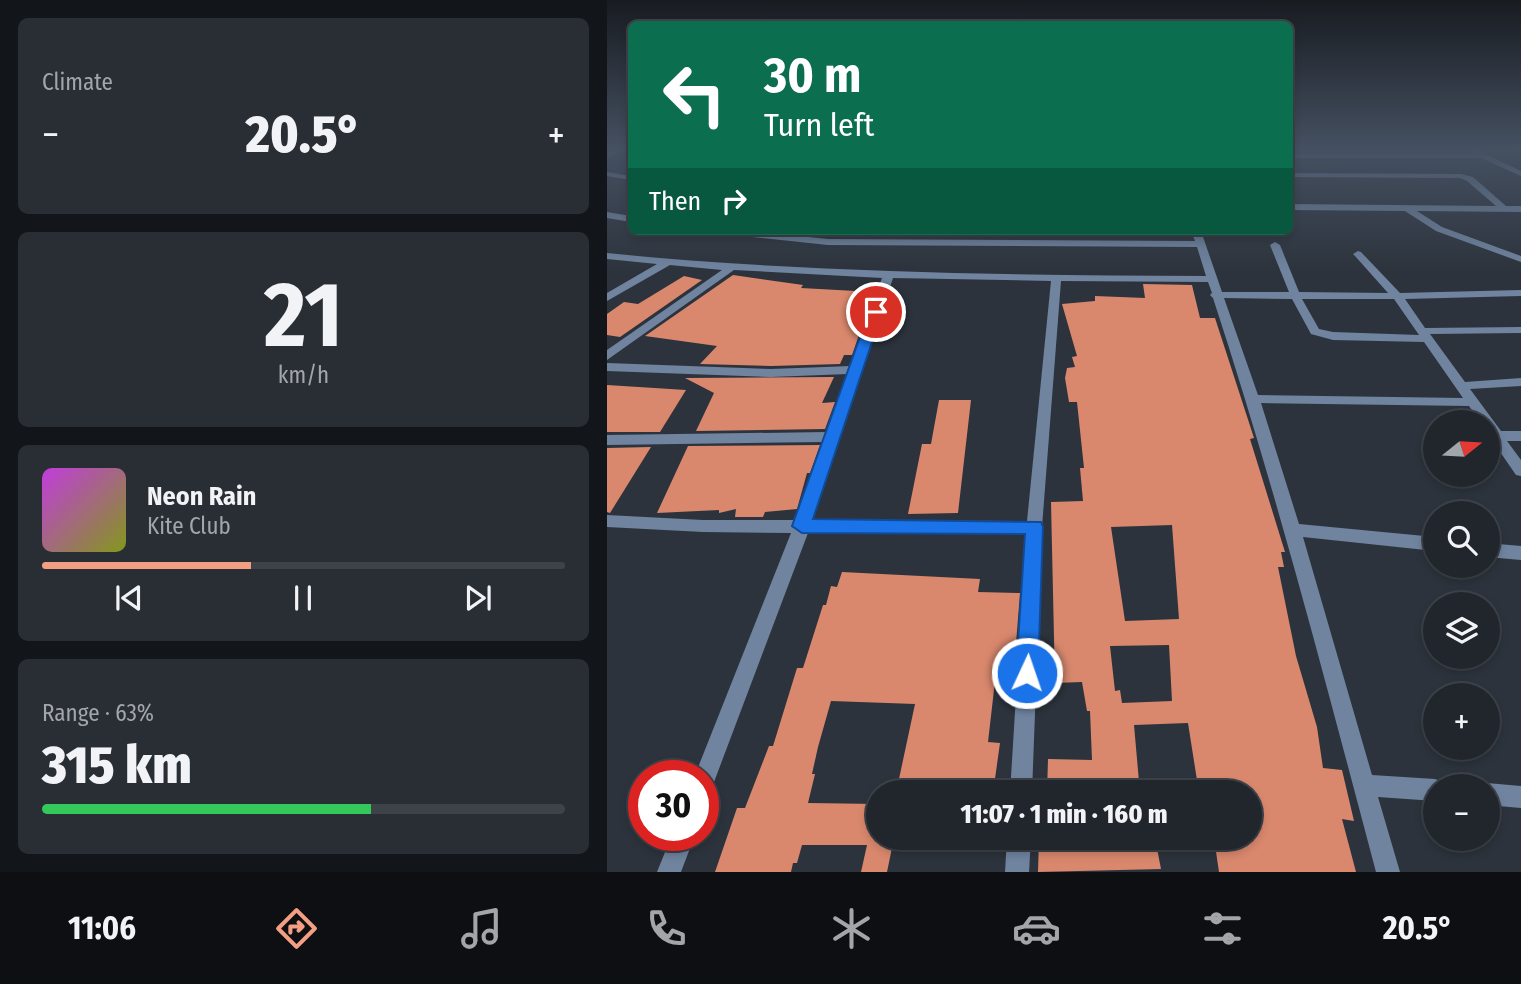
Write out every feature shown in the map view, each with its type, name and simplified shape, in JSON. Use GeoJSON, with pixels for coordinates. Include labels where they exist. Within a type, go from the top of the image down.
{"type":"FeatureCollection","features":[{"type":"Feature","properties":{"kind":"street"},"geometry":{"type":"LineString","coordinates":[[1483,191],[1504,209]]}},
{"type":"Feature","properties":{"kind":"street"},"geometry":{"type":"LineString","coordinates":[[1293,207],[1521,209]]}},
{"type":"Feature","properties":{"kind":"street"},"geometry":{"type":"LineString","coordinates":[[1407,208],[1447,232],[1521,259]]}},
{"type":"Feature","properties":{"kind":"street"},"geometry":{"type":"LineString","coordinates":[[607,215],[628,218]]}},
{"type":"Feature","properties":{"kind":"street"},"geometry":{"type":"LineString","coordinates":[[768,235],[846,242],[1198,238],[1253,399],[1293,530],[1388,872]]}},
{"type":"Feature","properties":{"kind":"street"},"geometry":{"type":"LineString","coordinates":[[1275,245],[1295,296],[1315,332],[1333,336],[1521,330]]}},
{"type":"Feature","properties":{"kind":"street"},"geometry":{"type":"LineString","coordinates":[[1358,254],[1397,296],[1479,410]]}},
{"type":"Feature","properties":{"kind":"street"},"geometry":{"type":"LineString","coordinates":[[609,258],[731,268],[888,276],[1056,279],[1213,287],[1295,296],[1521,293]]}},
{"type":"Feature","properties":{"kind":"street"},"geometry":{"type":"LineString","coordinates":[[607,298],[668,262]]}},
{"type":"Feature","properties":{"kind":"street"},"geometry":{"type":"LineString","coordinates":[[607,356],[731,268]]}},
{"type":"Feature","properties":{"kind":"street"},"geometry":{"type":"LineString","coordinates":[[712,760],[802,526],[888,276]]}},
{"type":"Feature","properties":{"kind":"street"},"geometry":{"type":"LineString","coordinates":[[1022,780],[1034,527],[1056,279]]}},
{"type":"Feature","properties":{"kind":"street"},"geometry":{"type":"LineString","coordinates":[[607,367],[771,373],[854,370]]}},
{"type":"Feature","properties":{"kind":"street"},"geometry":{"type":"LineString","coordinates":[[1462,386],[1521,382]]}},
{"type":"Feature","properties":{"kind":"street"},"geometry":{"type":"LineString","coordinates":[[1253,399],[1474,402]]}},
{"type":"Feature","properties":{"kind":"street"},"geometry":{"type":"LineString","coordinates":[[1500,436],[1521,436]]}},
{"type":"Feature","properties":{"kind":"street"},"geometry":{"type":"LineString","coordinates":[[607,440],[833,437]]}},
{"type":"Feature","properties":{"kind":"street"},"geometry":{"type":"LineString","coordinates":[[1500,440],[1521,471]]}},
{"type":"Feature","properties":{"kind":"street"},"geometry":{"type":"LineString","coordinates":[[607,521],[703,526],[1034,527]]}},
{"type":"Feature","properties":{"kind":"street"},"geometry":{"type":"LineString","coordinates":[[1293,530],[1423,543]]}},
{"type":"Feature","properties":{"kind":"street"},"geometry":{"type":"LineString","coordinates":[[1500,551],[1521,553]]}},
{"type":"Feature","properties":{"kind":"street"},"geometry":{"type":"LineString","coordinates":[[1363,785],[1423,789]]}},
{"type":"Feature","properties":{"kind":"street"},"geometry":{"type":"LineString","coordinates":[[1500,795],[1521,797]]}},
{"type":"Feature","properties":{"kind":"street"},"geometry":{"type":"LineString","coordinates":[[1017,872],[1018,850]]}},
{"type":"Feature","properties":{"kind":"street"},"geometry":{"type":"LineString","coordinates":[[669,872],[677,851]]}},
{"type":"Feature","properties":{"kind":"building"},"geometry":{"type":"Polygon","coordinates":[[[733,275],[803,285],[801,288],[874,292],[852,355],[844,355],[840,364],[700,364],[717,346],[645,336],[733,275]]]}},
{"type":"Feature","properties":{"kind":"building"},"geometry":{"type":"Polygon","coordinates":[[[684,276],[702,280],[620,337],[607,335],[607,314],[624,302],[638,304],[684,276]]]}},
{"type":"Feature","properties":{"kind":"building"},"geometry":{"type":"Polygon","coordinates":[[[1143,284],[1192,285],[1200,318],[1215,318],[1254,438],[1250,439],[1285,552],[1281,552],[1284,567],[1278,567],[1296,656],[1317,727],[1323,768],[1342,770],[1354,821],[1342,819],[1356,872],[1219,872],[1216,850],[1262,850],[1262,780],[1197,780],[1188,723],[1134,725],[1139,780],[1047,780],[1048,759],[1092,760],[1090,711],[1087,711],[1082,682],[1055,683],[1051,502],[1083,501],[1080,468],[1084,468],[1077,402],[1069,402],[1065,378],[1067,368],[1075,367],[1072,357],[1077,356],[1062,304],[1095,301],[1095,296],[1145,298],[1143,284]],[[1172,525],[1111,527],[1125,621],[1179,619],[1172,525]],[[1169,645],[1110,646],[1115,691],[1120,690],[1122,703],[1172,701],[1169,645]]]}},
{"type":"Feature","properties":{"kind":"building"},"geometry":{"type":"Polygon","coordinates":[[[834,377],[822,403],[835,402],[825,429],[696,431],[714,393],[685,378],[834,377]]]}},
{"type":"Feature","properties":{"kind":"building"},"geometry":{"type":"Polygon","coordinates":[[[607,385],[686,390],[660,432],[607,432],[607,385]]]}},
{"type":"Feature","properties":{"kind":"building"},"geometry":{"type":"Polygon","coordinates":[[[939,400],[971,400],[958,513],[908,514],[922,444],[931,444],[939,400]]]}},
{"type":"Feature","properties":{"kind":"building"},"geometry":{"type":"Polygon","coordinates":[[[820,445],[810,473],[807,473],[797,509],[765,512],[763,517],[735,517],[736,509],[719,513],[719,510],[657,513],[688,446],[820,445]]]}},
{"type":"Feature","properties":{"kind":"building"},"geometry":{"type":"Polygon","coordinates":[[[651,447],[610,513],[607,512],[607,448],[651,447]]]}},
{"type":"Feature","properties":{"kind":"building"},"geometry":{"type":"Polygon","coordinates":[[[842,572],[980,579],[978,592],[1020,593],[1015,656],[998,655],[988,742],[1000,743],[995,780],[899,780],[915,704],[831,701],[818,747],[808,803],[866,804],[866,845],[802,845],[797,863],[793,863],[791,872],[715,872],[737,808],[745,808],[769,746],[773,746],[797,668],[803,668],[831,586],[837,587],[842,572]]]}},
{"type":"Feature","properties":{"kind":"building"},"geometry":{"type":"Polygon","coordinates":[[[866,850],[892,850],[887,872],[861,872],[866,850]]]}},
{"type":"Feature","properties":{"kind":"building"},"geometry":{"type":"Polygon","coordinates":[[[1039,850],[1157,850],[1161,869],[1038,872],[1039,850]]]}},
{"type":"Feature","properties":{"kind":"route"},"geometry":{"type":"LineString","coordinates":[[876,312],[802,526],[1034,527],[1027,673]]}}]}
